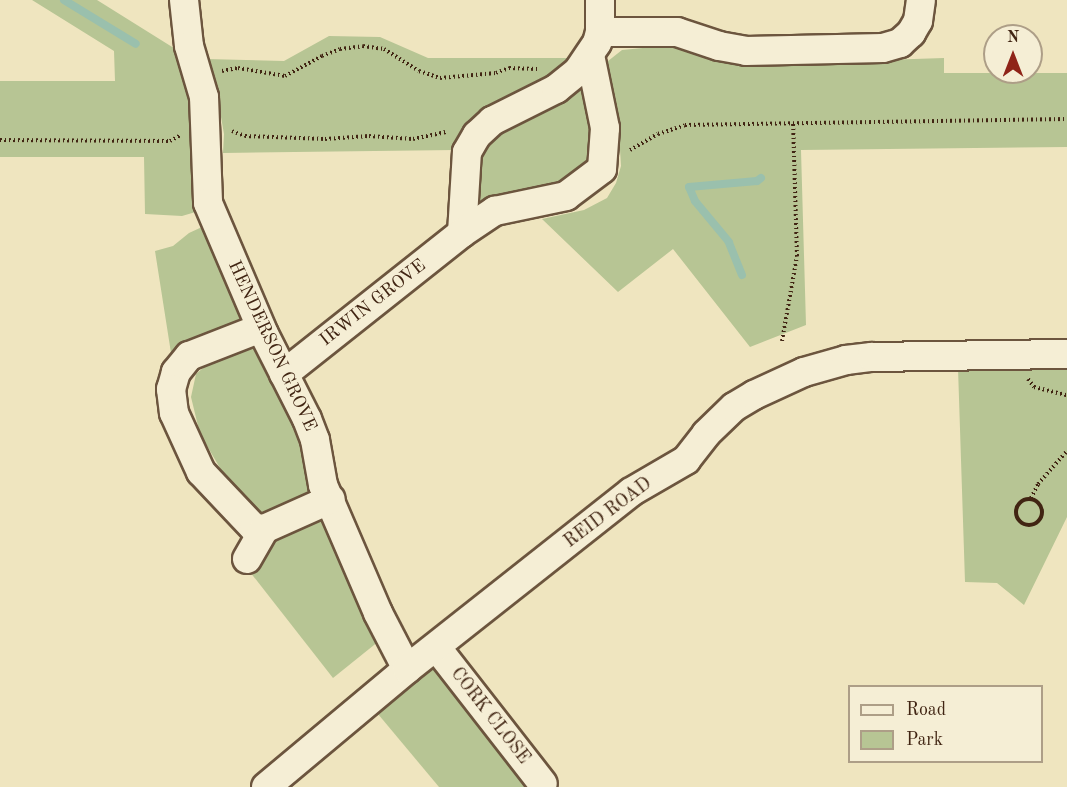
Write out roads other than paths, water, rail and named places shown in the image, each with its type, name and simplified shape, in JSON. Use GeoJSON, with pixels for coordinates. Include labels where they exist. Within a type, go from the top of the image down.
{"type":"FeatureCollection","features":[{"type":"Feature","properties":{"kind":"street","name":"HENDERSON GROVE"},"geometry":{"type":"LineString","coordinates":[[184,0],[189,46],[204,97],[208,203],[261,328],[308,419],[315,440],[323,485],[331,499],[378,613],[407,669]]}},
{"type":"Feature","properties":{"kind":"street"},"geometry":{"type":"LineString","coordinates":[[462,233],[467,152],[492,121],[563,83],[578,71],[595,44],[600,0]]}},
{"type":"Feature","properties":{"kind":"street"},"geometry":{"type":"LineString","coordinates":[[595,44],[677,32],[718,46],[746,51],[883,48],[900,43],[911,33],[918,21],[921,0]]}},
{"type":"Feature","properties":{"kind":"street","name":"IRWIN GROVE"},"geometry":{"type":"LineString","coordinates":[[284,374],[462,233],[495,212],[566,196],[602,169],[604,128],[595,44]]}},
{"type":"Feature","properties":{"kind":"street"},"geometry":{"type":"LineString","coordinates":[[261,328],[189,356],[176,372],[171,389],[174,413],[201,472],[236,512],[254,528],[264,529],[331,499]]}},
{"type":"Feature","properties":{"kind":"street","name":"REID ROAD"},"geometry":{"type":"LineString","coordinates":[[266,787],[407,669],[631,492],[686,460],[706,434],[734,407],[754,395],[804,372],[846,360],[873,357],[1067,354]]}},
{"type":"Feature","properties":{"kind":"street"},"geometry":{"type":"LineString","coordinates":[[247,559],[264,529]]}},
{"type":"Feature","properties":{"kind":"street","name":"CORK CLOSE"},"geometry":{"type":"LineString","coordinates":[[436,648],[543,784]]}},
{"type":"Feature","properties":{"kind":"waterway"},"geometry":{"type":"LineString","coordinates":[[64,0],[136,44]]}},
{"type":"Feature","properties":{"kind":"waterway"},"geometry":{"type":"LineString","coordinates":[[742,275],[729,242],[695,201],[689,187],[757,181],[761,178]]}}]}
